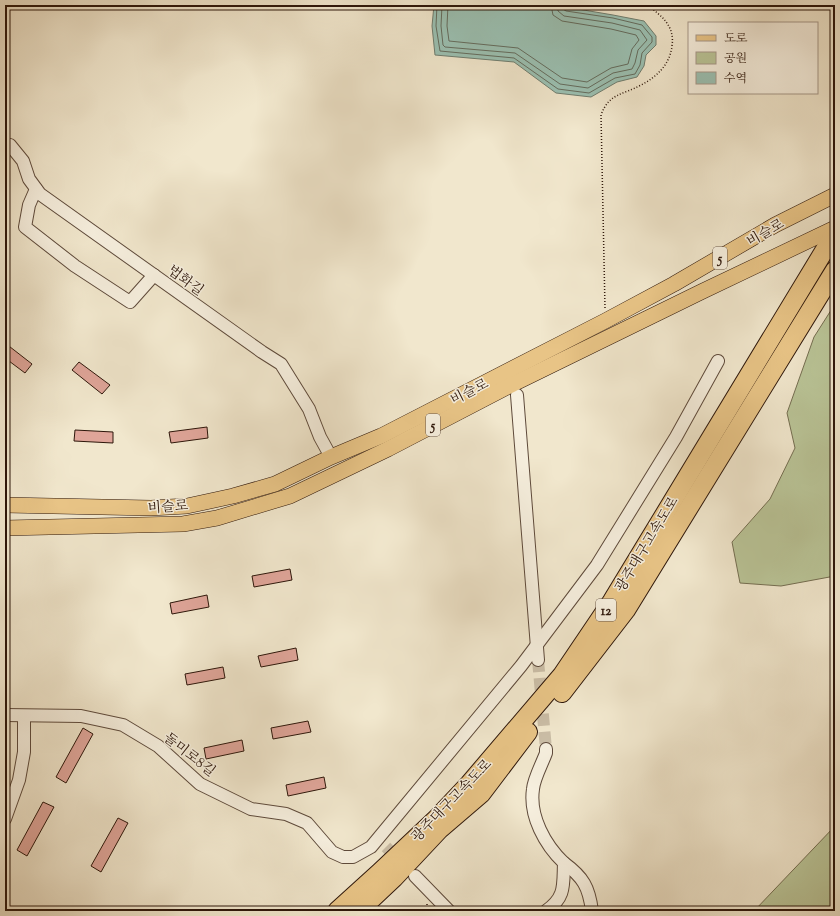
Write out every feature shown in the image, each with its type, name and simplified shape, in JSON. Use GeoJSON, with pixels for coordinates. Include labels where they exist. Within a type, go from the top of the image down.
{"type":"FeatureCollection","features":[{"type":"Feature","properties":{"kind":"highway","name":"광주대구고속도로"},"geometry":{"type":"LineString","coordinates":[[337,911],[414,840],[469,784],[562,675],[612,601],[835,234]]}},
{"type":"Feature","properties":{"kind":"highway","name":"광주대구고속도로"},"geometry":{"type":"LineString","coordinates":[[359,911],[394,878],[439,830],[481,794],[523,739],[572,682],[626,610],[835,270]]}},
{"type":"Feature","properties":{"kind":"main road","name":"비슬로"},"geometry":{"type":"LineString","coordinates":[[5,505],[151,508],[187,506],[232,496],[275,484],[332,456],[382,436],[605,321],[681,281],[775,225],[835,195]]}},
{"type":"Feature","properties":{"kind":"main road","name":"비슬로"},"geometry":{"type":"LineString","coordinates":[[5,528],[183,524],[217,518],[290,496],[388,449],[513,384],[696,294],[835,228]]}},
{"type":"Feature","properties":{"kind":"street","name":"법화길"},"geometry":{"type":"LineString","coordinates":[[5,144],[10,145],[23,161],[29,179],[40,194],[262,352],[282,364],[309,409],[320,437],[332,456]]}},
{"type":"Feature","properties":{"kind":"street"},"geometry":{"type":"LineString","coordinates":[[36,189],[30,205],[25,227],[75,266],[130,302],[154,275]]}},
{"type":"Feature","properties":{"kind":"street","name":"돌미로8길"},"geometry":{"type":"LineString","coordinates":[[5,715],[80,716],[123,725],[158,746],[200,784],[251,809],[286,814],[307,823],[332,852],[343,857],[353,857],[382,843],[411,798],[522,666],[597,566],[676,437],[718,361]]}},
{"type":"Feature","properties":{"kind":"street"},"geometry":{"type":"LineString","coordinates":[[517,395],[538,660]]}},
{"type":"Feature","properties":{"kind":"street"},"geometry":{"type":"LineString","coordinates":[[5,819],[20,773],[24,752],[24,716]]}},
{"type":"Feature","properties":{"kind":"street"},"geometry":{"type":"LineString","coordinates":[[546,749],[546,754],[533,788],[534,811],[545,839],[554,854],[564,864],[578,874],[586,884],[592,911]]}},
{"type":"Feature","properties":{"kind":"street"},"geometry":{"type":"LineString","coordinates":[[546,911],[554,906],[563,892],[564,864]]}},
{"type":"Feature","properties":{"kind":"street"},"geometry":{"type":"LineString","coordinates":[[415,876],[449,911]]}},
{"type":"Feature","properties":{"kind":"path"},"geometry":{"type":"LineString","coordinates":[[605,321],[601,115],[604,106],[615,96],[642,85],[662,70],[671,56],[674,38],[666,19],[647,5]]}},
{"type":"Feature","properties":{"kind":"path"},"geometry":{"type":"LineString","coordinates":[[835,386],[833,396],[835,413]]}},
{"type":"Feature","properties":{"kind":"green space"},"geometry":{"type":"Polygon","coordinates":[[[835,304],[835,576],[781,586],[740,583],[732,542],[770,499],[795,448],[787,413],[814,337],[835,304]]]}},
{"type":"Feature","properties":{"kind":"green space"},"geometry":{"type":"Polygon","coordinates":[[[835,826],[835,911],[754,911],[835,826]]]}},
{"type":"Feature","properties":{"kind":"water"},"geometry":{"type":"Polygon","coordinates":[[[434,5],[554,5],[613,15],[644,21],[656,36],[656,45],[646,55],[644,66],[637,77],[617,82],[591,97],[556,93],[514,62],[435,55],[432,26],[434,5]]]}},
{"type":"Feature","properties":{"kind":"building"},"geometry":{"type":"Polygon","coordinates":[[[5,343],[32,364],[25,373],[5,358],[5,343]]]}},
{"type":"Feature","properties":{"kind":"building"},"geometry":{"type":"Polygon","coordinates":[[[79,362],[110,385],[102,394],[72,370],[79,362]]]}},
{"type":"Feature","properties":{"kind":"building"},"geometry":{"type":"Polygon","coordinates":[[[207,427],[208,438],[171,443],[169,432],[207,427]]]}},
{"type":"Feature","properties":{"kind":"building"},"geometry":{"type":"Polygon","coordinates":[[[75,430],[113,432],[113,443],[74,441],[75,430]]]}},
{"type":"Feature","properties":{"kind":"building"},"geometry":{"type":"Polygon","coordinates":[[[290,569],[292,580],[254,587],[252,576],[290,569]]]}},
{"type":"Feature","properties":{"kind":"building"},"geometry":{"type":"Polygon","coordinates":[[[207,595],[209,607],[172,614],[170,603],[207,595]]]}},
{"type":"Feature","properties":{"kind":"building"},"geometry":{"type":"Polygon","coordinates":[[[296,648],[298,660],[261,667],[258,656],[296,648]]]}},
{"type":"Feature","properties":{"kind":"building"},"geometry":{"type":"Polygon","coordinates":[[[223,667],[225,678],[187,685],[185,674],[223,667]]]}},
{"type":"Feature","properties":{"kind":"building"},"geometry":{"type":"Polygon","coordinates":[[[308,721],[311,732],[273,739],[271,728],[308,721]]]}},
{"type":"Feature","properties":{"kind":"building"},"geometry":{"type":"Polygon","coordinates":[[[83,728],[93,734],[66,783],[56,777],[83,728]]]}},
{"type":"Feature","properties":{"kind":"building"},"geometry":{"type":"Polygon","coordinates":[[[242,740],[244,751],[206,759],[204,748],[242,740]]]}},
{"type":"Feature","properties":{"kind":"building"},"geometry":{"type":"Polygon","coordinates":[[[324,777],[326,788],[288,796],[286,785],[324,777]]]}},
{"type":"Feature","properties":{"kind":"building"},"geometry":{"type":"Polygon","coordinates":[[[43,802],[54,807],[27,856],[17,850],[43,802]]]}},
{"type":"Feature","properties":{"kind":"building"},"geometry":{"type":"Polygon","coordinates":[[[118,818],[128,823],[101,872],[91,866],[118,818]]]}},
{"type":"Feature","properties":{"kind":"tunnel"},"geometry":{"type":"LineString","coordinates":[[538,660],[546,749]]}},
{"type":"Feature","properties":{"kind":"tunnel"},"geometry":{"type":"LineString","coordinates":[[386,847],[401,862]]}}]}
